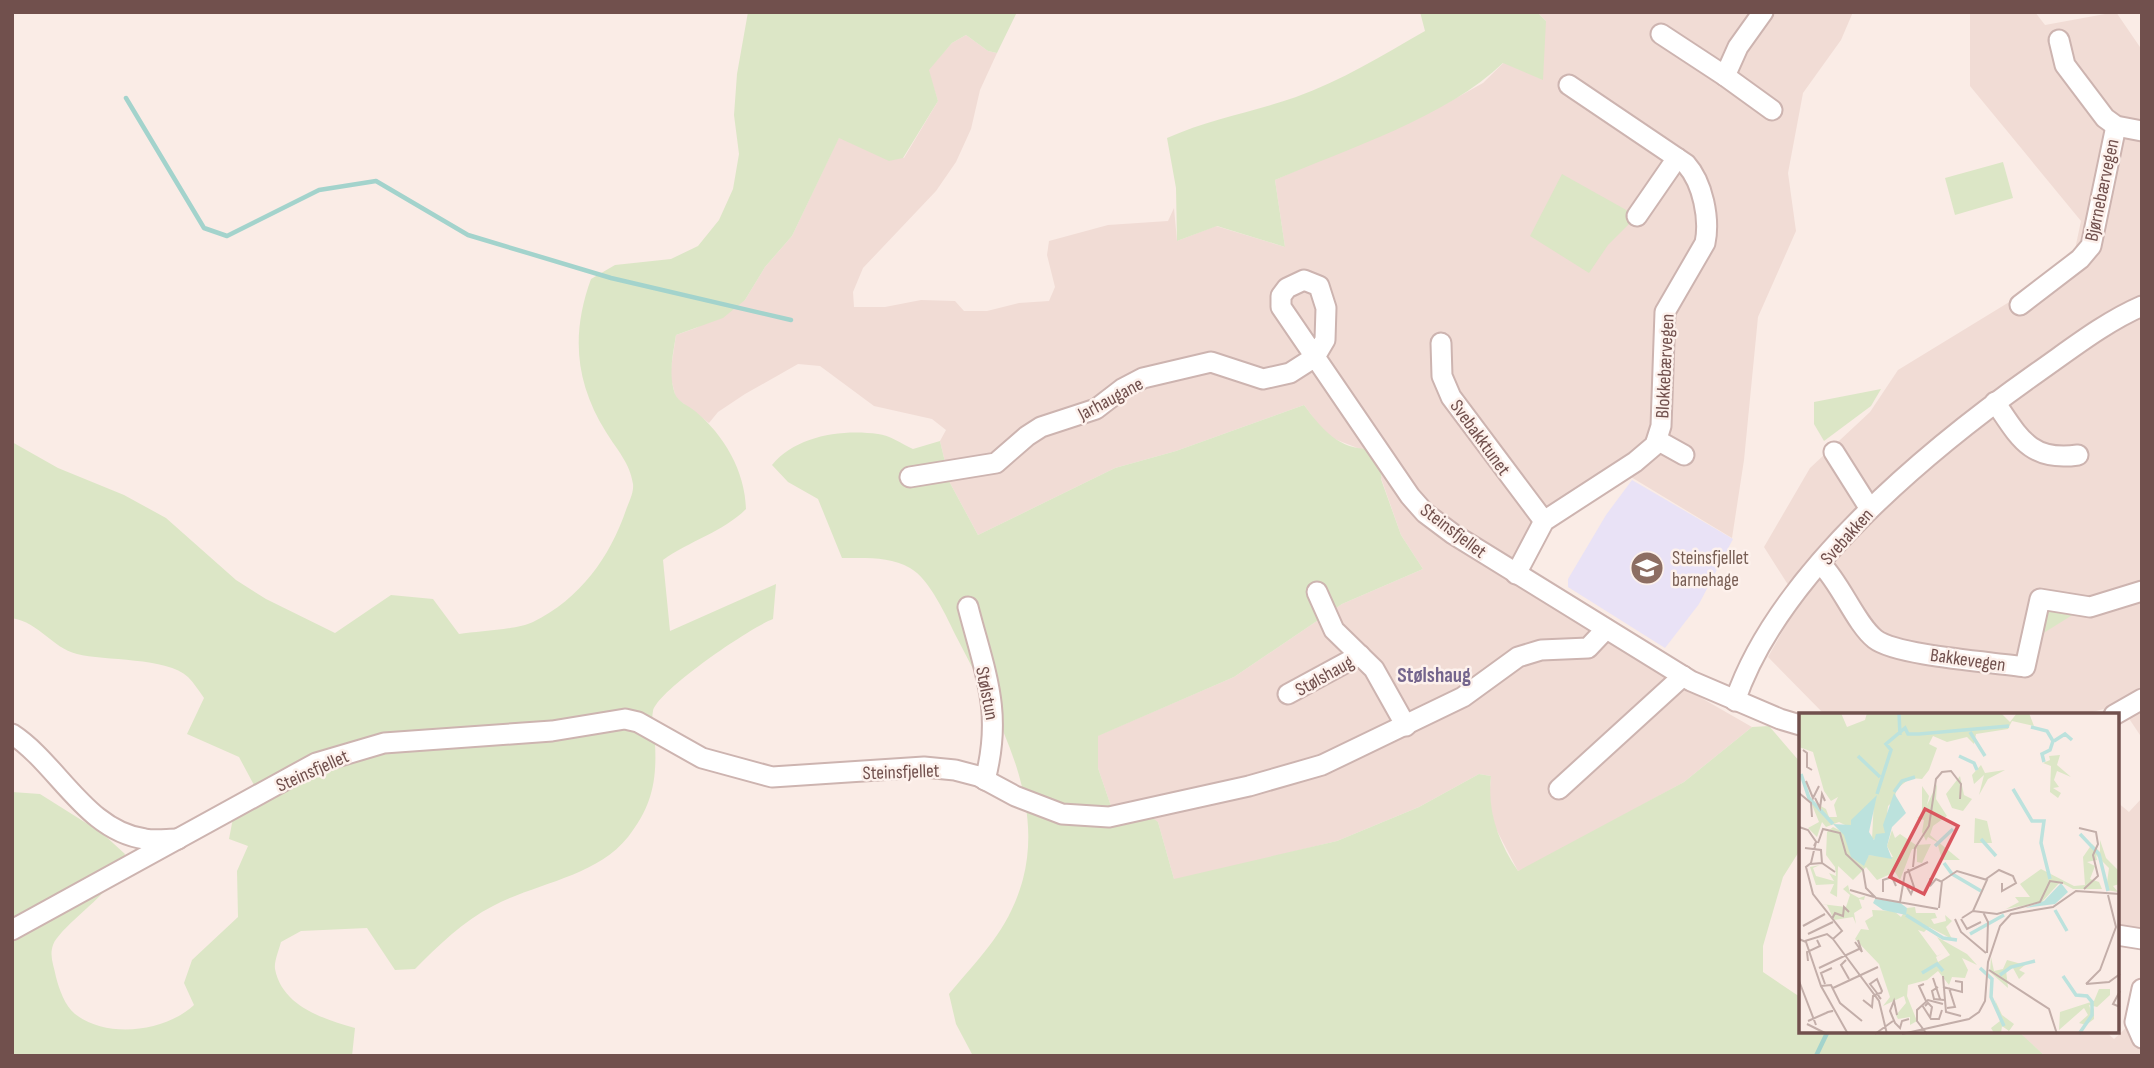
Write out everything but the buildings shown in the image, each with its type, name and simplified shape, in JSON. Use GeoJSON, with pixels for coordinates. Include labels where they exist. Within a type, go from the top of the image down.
{"type":"FeatureCollection","features":[{"type":"Feature","properties":{"kind":"street"},"geometry":{"type":"LineString","coordinates":[[1725,76],[1738,47],[1763,12]]}},
{"type":"Feature","properties":{"kind":"street"},"geometry":{"type":"LineString","coordinates":[[1661,34],[1772,110]]}},
{"type":"Feature","properties":{"kind":"street","name":"Bjørnebærvegen"},"geometry":{"type":"LineString","coordinates":[[2059,40],[2065,65],[2105,118],[2116,126],[2142,131]]}},
{"type":"Feature","properties":{"kind":"street","name":"Blokkebærvegen"},"geometry":{"type":"LineString","coordinates":[[1516,574],[1544,521],[1641,457],[1657,440],[1661,426],[1665,312],[1705,243],[1707,234],[1697,180],[1686,164],[1569,85]]}},
{"type":"Feature","properties":{"kind":"street","name":"Bjørnebærvegen"},"geometry":{"type":"LineString","coordinates":[[2020,305],[2080,259],[2091,246],[2116,126]]}},
{"type":"Feature","properties":{"kind":"street"},"geometry":{"type":"LineString","coordinates":[[1637,216],[1677,158]]}},
{"type":"Feature","properties":{"kind":"street","name":"Svebakken"},"geometry":{"type":"LineString","coordinates":[[1735,701],[1747,668],[1766,634],[1821,564],[1870,509],[1995,402],[2113,321],[2142,306]]}},
{"type":"Feature","properties":{"kind":"street","name":"Svebakktunet"},"geometry":{"type":"LineString","coordinates":[[1441,343],[1443,376],[1451,397],[1544,521]]}},
{"type":"Feature","properties":{"kind":"street","name":"Jarhaugane"},"geometry":{"type":"LineString","coordinates":[[910,477],[996,463],[1041,427],[1097,409],[1122,389],[1143,378],[1211,362],[1263,379],[1290,373],[1315,357]]}},
{"type":"Feature","properties":{"kind":"street","name":"Steinsfjellet"},"geometry":{"type":"LineString","coordinates":[[1315,357],[1381,456],[1425,513],[1516,574],[1683,676],[1735,701],[1799,723]]}},
{"type":"Feature","properties":{"kind":"street"},"geometry":{"type":"LineString","coordinates":[[1995,402],[2028,446],[2038,453],[2060,458],[2078,455]]}},
{"type":"Feature","properties":{"kind":"street"},"geometry":{"type":"LineString","coordinates":[[1657,440],[1684,454]]}},
{"type":"Feature","properties":{"kind":"street"},"geometry":{"type":"LineString","coordinates":[[1834,452],[1870,509]]}},
{"type":"Feature","properties":{"kind":"street","name":"Bakkevegen"},"geometry":{"type":"LineString","coordinates":[[1821,564],[1839,583],[1866,629],[1885,645],[2025,667],[2040,599],[2090,607],[2142,591]]}},
{"type":"Feature","properties":{"kind":"street","name":"Stølshaug"},"geometry":{"type":"LineString","coordinates":[[1317,592],[1334,630],[1374,669],[1406,726]]}},
{"type":"Feature","properties":{"kind":"street","name":"Stølstun"},"geometry":{"type":"LineString","coordinates":[[968,607],[995,723],[994,745],[985,780]]}},
{"type":"Feature","properties":{"kind":"street","name":"Steinsfjellet"},"geometry":{"type":"LineString","coordinates":[[12,930],[316,763],[384,743],[552,731],[625,719],[638,722],[702,758],[772,777],[924,767],[954,770],[985,780],[1040,807],[1062,814],[1109,817],[1180,803],[1322,765],[1463,697],[1518,657],[1541,650],[1588,648],[1606,629]]}},
{"type":"Feature","properties":{"kind":"street","name":"Stølshaug"},"geometry":{"type":"LineString","coordinates":[[1287,694],[1360,655]]}},
{"type":"Feature","properties":{"kind":"street"},"geometry":{"type":"LineString","coordinates":[[1559,789],[1683,676]]}},
{"type":"Feature","properties":{"kind":"street"},"geometry":{"type":"LineString","coordinates":[[2118,713],[2142,699]]}},
{"type":"Feature","properties":{"kind":"street"},"geometry":{"type":"LineString","coordinates":[[12,734],[42,758],[84,804],[114,828],[146,839],[179,839]]}},
{"type":"Feature","properties":{"kind":"street"},"geometry":{"type":"LineString","coordinates":[[2119,935],[2142,939]]}},
{"type":"Feature","properties":{"kind":"street"},"geometry":{"type":"LineString","coordinates":[[2142,989],[2135,1021],[2142,1038]]}},
{"type":"Feature","properties":{"kind":"shaded area"},"geometry":{"type":"Polygon","coordinates":[[[1537,12],[1853,12],[1841,40],[1803,93],[1788,173],[1796,231],[1758,317],[1744,460],[1732,538],[1621,471],[1539,531],[1505,576],[1630,652],[1677,684],[1752,727],[1684,782],[1518,871],[1495,827],[1489,799],[1491,776],[1479,774],[1419,807],[1337,841],[1174,879],[1158,822],[1114,815],[1098,768],[1097,736],[1234,677],[1342,604],[1423,569],[1401,535],[1381,478],[1384,448],[1365,451],[1327,436],[1304,405],[1176,451],[1115,468],[978,535],[950,483],[940,441],[946,430],[932,419],[874,406],[820,366],[798,364],[745,394],[718,412],[709,423],[676,398],[670,375],[676,335],[696,328],[745,300],[765,267],[792,236],[839,137],[904,158],[938,101],[928,70],[952,43],[966,35],[988,51],[997,53],[980,90],[971,129],[956,162],[936,191],[863,268],[853,292],[854,307],[885,307],[921,300],[955,301],[964,311],[987,311],[1019,303],[1049,301],[1055,287],[1047,255],[1049,241],[1108,225],[1168,221],[1174,208],[1177,241],[1216,226],[1285,247],[1275,180],[1449,102],[1483,83],[1546,21],[1537,12]]]}},
{"type":"Feature","properties":{"kind":"shaded area"},"geometry":{"type":"Polygon","coordinates":[[[1970,12],[2035,12],[2045,25],[2116,12],[2142,50],[2142,738],[2120,705],[2088,713],[1823,713],[1768,657],[1799,602],[1764,547],[1810,468],[1870,412],[1898,370],[2024,293],[2074,254],[2081,221],[1970,86],[1970,12]]]}},
{"type":"Feature","properties":{"kind":"shaded area","name":"Steinsfjellet barnehage"},"geometry":{"type":"Polygon","coordinates":[[[1632,480],[1733,539],[1699,604],[1665,648],[1568,587],[1568,579],[1606,515],[1632,480]]]}},
{"type":"Feature","properties":{"kind":"shaded area"},"geometry":{"type":"Polygon","coordinates":[[[2142,798],[2142,926],[2119,943],[2119,804],[2129,812],[2142,798]]]}},
{"type":"Feature","properties":{"kind":"shaded area"},"geometry":{"type":"Polygon","coordinates":[[[2142,1013],[2142,1056],[2045,1056],[2022,1035],[2107,1033],[2114,1039],[2142,1013]]]}},
{"type":"Feature","properties":{"kind":"green space"},"geometry":{"type":"Polygon","coordinates":[[[748,12],[1017,12],[997,53],[988,51],[966,35],[952,43],[929,70],[938,101],[903,158],[889,161],[839,138],[792,236],[765,267],[745,300],[723,318],[676,335],[671,372],[676,397],[695,411],[724,443],[742,481],[746,509],[727,524],[663,560],[670,631],[776,584],[773,619],[706,660],[658,702],[652,715],[655,743],[654,781],[648,804],[636,826],[615,851],[599,861],[565,878],[510,898],[471,919],[451,934],[415,969],[395,970],[367,928],[301,931],[281,942],[275,966],[279,982],[295,1002],[306,1009],[355,1028],[352,1056],[12,1056],[12,792],[40,794],[102,833],[125,854],[111,883],[57,938],[52,953],[59,987],[71,1011],[88,1022],[119,1029],[136,1029],[168,1021],[194,1005],[184,983],[192,960],[238,917],[237,871],[248,846],[229,839],[233,818],[263,802],[239,757],[187,734],[204,698],[188,677],[166,666],[68,651],[30,625],[12,618],[12,442],[58,468],[124,495],[166,518],[236,580],[266,599],[335,633],[391,595],[433,599],[459,634],[517,627],[550,613],[579,589],[602,560],[619,527],[633,490],[629,470],[596,413],[582,376],[579,338],[591,279],[615,265],[671,259],[698,246],[719,220],[733,189],[739,154],[734,115],[737,74],[748,12]]]}},
{"type":"Feature","properties":{"kind":"green space"},"geometry":{"type":"Polygon","coordinates":[[[1420,12],[1537,12],[1546,21],[1543,80],[1503,63],[1454,100],[1425,116],[1275,180],[1285,247],[1217,226],[1177,241],[1176,188],[1167,138],[1296,97],[1346,75],[1425,31],[1420,12]]]}},
{"type":"Feature","properties":{"kind":"green space"},"geometry":{"type":"Polygon","coordinates":[[[2003,162],[2013,198],[1955,215],[1945,178],[2003,162]]]}},
{"type":"Feature","properties":{"kind":"green space"},"geometry":{"type":"Polygon","coordinates":[[[1562,174],[1637,216],[1608,245],[1589,273],[1530,236],[1562,174]]]}},
{"type":"Feature","properties":{"kind":"green space"},"geometry":{"type":"Polygon","coordinates":[[[1881,389],[1871,406],[1824,441],[1814,424],[1814,402],[1881,389]]]}},
{"type":"Feature","properties":{"kind":"green space"},"geometry":{"type":"Polygon","coordinates":[[[1304,405],[1337,440],[1358,448],[1384,448],[1381,479],[1401,535],[1423,569],[1342,604],[1234,677],[1098,736],[1098,768],[1114,815],[1151,817],[1158,822],[1174,879],[1337,841],[1419,807],[1479,774],[1491,776],[1491,801],[1496,825],[1518,871],[1684,782],[1752,727],[1769,726],[1799,761],[1799,852],[1783,877],[1763,946],[1763,972],[1799,996],[1799,1033],[2020,1033],[2045,1056],[973,1056],[956,1024],[949,994],[1002,928],[1023,879],[1028,847],[1027,816],[1022,785],[1012,754],[986,694],[943,610],[924,581],[910,568],[894,561],[842,558],[818,499],[788,482],[772,465],[793,447],[835,434],[882,435],[913,449],[940,441],[950,483],[978,535],[1115,468],[1176,451],[1304,405]]]}},
{"type":"Feature","properties":{"kind":"green space"},"geometry":{"type":"Polygon","coordinates":[[[2040,599],[2074,614],[2031,641],[2040,599]]]}},
{"type":"Feature","properties":{"kind":"waterway"},"geometry":{"type":"LineString","coordinates":[[126,98],[204,228],[227,236],[319,190],[376,181],[468,235],[611,278],[791,320]]}},
{"type":"Feature","properties":{"kind":"waterway"},"geometry":{"type":"LineString","coordinates":[[1816,1056],[1827,1033]]}},
{"type":"Feature","properties":{"kind":"place","name":"Steinsfjellet barnehage"},"geometry":{"type":"Point","coordinates":[1647,568]}},
{"type":"Feature","properties":{"kind":"district","name":"Stølshaug"},"geometry":{"type":"Point","coordinates":[1434,675]}}]}
